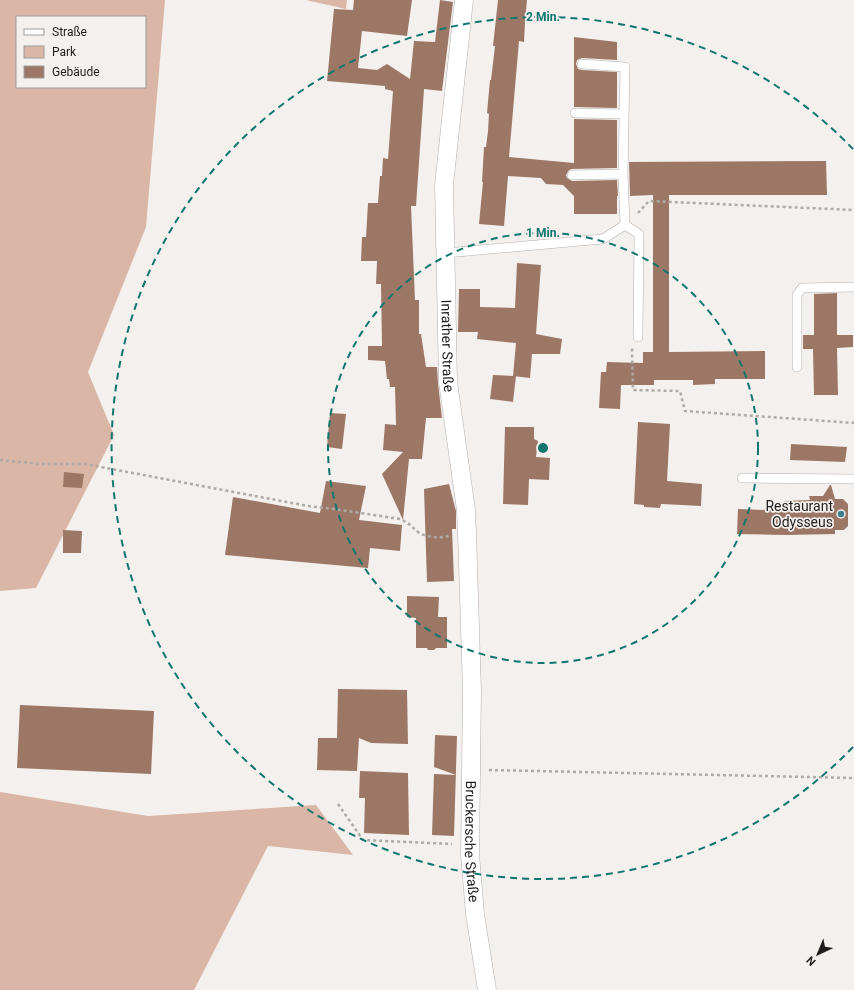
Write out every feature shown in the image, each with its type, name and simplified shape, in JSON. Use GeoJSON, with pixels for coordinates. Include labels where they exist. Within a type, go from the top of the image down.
{"type":"FeatureCollection","features":[{"type":"Feature","properties":{"kind":"street","name":"Inrather Straße"},"geometry":{"type":"LineString","coordinates":[[464,0],[444,185],[448,382],[466,510],[472,691]]}},
{"type":"Feature","properties":{"kind":"street","name":"Bruckersche Straße"},"geometry":{"type":"LineString","coordinates":[[472,691],[470,855],[475,914],[487,990]]}},
{"type":"Feature","properties":{"kind":"lane"},"geometry":{"type":"LineString","coordinates":[[582,64],[625,67],[623,174],[626,225]]}},
{"type":"Feature","properties":{"kind":"lane"},"geometry":{"type":"LineString","coordinates":[[575,113],[624,114]]}},
{"type":"Feature","properties":{"kind":"lane"},"geometry":{"type":"LineString","coordinates":[[572,175],[623,174]]}},
{"type":"Feature","properties":{"kind":"lane"},"geometry":{"type":"LineString","coordinates":[[446,253],[603,239],[626,225]]}},
{"type":"Feature","properties":{"kind":"lane"},"geometry":{"type":"LineString","coordinates":[[626,225],[639,234],[638,337]]}},
{"type":"Feature","properties":{"kind":"lane"},"geometry":{"type":"LineString","coordinates":[[797,367],[797,295],[802,288],[854,287]]}},
{"type":"Feature","properties":{"kind":"lane"},"geometry":{"type":"LineString","coordinates":[[742,478],[854,479]]}},
{"type":"Feature","properties":{"kind":"path"},"geometry":{"type":"LineString","coordinates":[[649,201],[854,210]]}},
{"type":"Feature","properties":{"kind":"path"},"geometry":{"type":"LineString","coordinates":[[638,337],[632,350],[633,390],[680,391],[685,411],[854,423]]}},
{"type":"Feature","properties":{"kind":"path"},"geometry":{"type":"LineString","coordinates":[[0,460],[42,464],[85,464],[308,506],[400,519],[408,522],[420,533],[429,537],[447,537],[467,533]]}},
{"type":"Feature","properties":{"kind":"path"},"geometry":{"type":"LineString","coordinates":[[471,770],[854,778]]}},
{"type":"Feature","properties":{"kind":"path"},"geometry":{"type":"LineString","coordinates":[[338,804],[363,840],[470,845]]}},
{"type":"Feature","properties":{"kind":"green space"},"geometry":{"type":"Polygon","coordinates":[[[0,0],[165,0],[146,227],[88,372],[114,435],[36,588],[0,591],[0,0]]]}},
{"type":"Feature","properties":{"kind":"green space"},"geometry":{"type":"Polygon","coordinates":[[[306,0],[347,0],[346,9],[306,0]]]}},
{"type":"Feature","properties":{"kind":"green space"},"geometry":{"type":"Polygon","coordinates":[[[0,792],[148,816],[316,805],[353,855],[268,846],[194,990],[0,990],[0,792]]]}},
{"type":"Feature","properties":{"kind":"building"},"geometry":{"type":"Polygon","coordinates":[[[354,0],[412,0],[407,36],[362,31],[358,68],[377,70],[387,64],[410,79],[414,41],[435,42],[440,0],[453,2],[442,91],[424,89],[416,206],[411,206],[415,300],[419,300],[419,334],[421,334],[426,367],[437,367],[442,418],[426,418],[422,459],[409,459],[403,520],[382,474],[403,452],[383,450],[385,424],[396,425],[395,387],[390,387],[389,379],[387,379],[385,361],[368,360],[368,346],[382,346],[381,284],[376,284],[377,261],[361,261],[362,237],[366,237],[368,203],[378,203],[383,158],[388,159],[393,91],[385,89],[385,86],[327,81],[334,9],[353,10],[354,0]]]}},
{"type":"Feature","properties":{"kind":"building"},"geometry":{"type":"Polygon","coordinates":[[[498,0],[527,0],[524,42],[519,41],[509,157],[574,163],[574,119],[617,120],[617,168],[572,169],[569,170],[566,175],[567,178],[572,181],[617,180],[617,214],[574,214],[574,196],[563,185],[546,184],[541,178],[508,176],[504,226],[479,224],[483,182],[484,147],[486,147],[488,131],[489,114],[487,113],[495,46],[493,46],[498,0]]]}},
{"type":"Feature","properties":{"kind":"building"},"geometry":{"type":"Polygon","coordinates":[[[574,37],[617,42],[617,60],[582,58],[577,60],[576,64],[578,69],[582,70],[617,72],[617,108],[574,107],[574,37]]]}},
{"type":"Feature","properties":{"kind":"building"},"geometry":{"type":"Polygon","coordinates":[[[826,161],[827,195],[669,195],[669,352],[765,351],[765,379],[715,379],[715,384],[693,385],[693,380],[654,380],[654,385],[621,385],[620,409],[599,408],[601,372],[606,372],[607,362],[643,363],[643,352],[653,352],[653,195],[630,196],[629,162],[826,161]]]}},
{"type":"Feature","properties":{"kind":"building"},"geometry":{"type":"Polygon","coordinates":[[[517,263],[541,265],[536,334],[562,339],[560,354],[532,354],[530,378],[513,376],[516,343],[477,339],[478,332],[458,332],[459,289],[480,289],[480,307],[515,308],[517,263]]]}},
{"type":"Feature","properties":{"kind":"building"},"geometry":{"type":"Polygon","coordinates":[[[837,293],[837,335],[853,335],[853,347],[837,348],[838,395],[814,395],[813,349],[803,349],[803,335],[814,335],[814,294],[837,293]]]}},
{"type":"Feature","properties":{"kind":"building"},"geometry":{"type":"Polygon","coordinates":[[[493,375],[516,376],[513,402],[490,399],[493,375]]]}},
{"type":"Feature","properties":{"kind":"building"},"geometry":{"type":"Polygon","coordinates":[[[330,413],[346,414],[342,449],[327,447],[330,413]]]}},
{"type":"Feature","properties":{"kind":"building"},"geometry":{"type":"Polygon","coordinates":[[[638,422],[670,424],[667,481],[702,484],[701,506],[661,504],[660,508],[644,507],[644,505],[634,504],[638,422]]]}},
{"type":"Feature","properties":{"kind":"building"},"geometry":{"type":"Polygon","coordinates":[[[505,427],[534,427],[534,439],[538,441],[536,457],[550,458],[549,480],[529,479],[528,505],[503,504],[505,427]]]}},
{"type":"Feature","properties":{"kind":"building"},"geometry":{"type":"Polygon","coordinates":[[[791,444],[847,447],[845,462],[790,460],[791,444]]]}},
{"type":"Feature","properties":{"kind":"building"},"geometry":{"type":"Polygon","coordinates":[[[64,472],[84,474],[82,488],[63,487],[64,472]]]}},
{"type":"Feature","properties":{"kind":"building"},"geometry":{"type":"Polygon","coordinates":[[[326,481],[366,486],[359,520],[402,525],[400,551],[370,548],[368,568],[225,555],[233,497],[320,513],[326,481]]]}},
{"type":"Feature","properties":{"kind":"building"},"geometry":{"type":"Polygon","coordinates":[[[449,484],[456,511],[456,529],[452,529],[454,581],[427,582],[424,489],[449,484]]]}},
{"type":"Feature","properties":{"kind":"building"},"geometry":{"type":"Polygon","coordinates":[[[830,485],[835,499],[843,499],[848,504],[848,526],[844,530],[835,530],[835,534],[737,534],[738,509],[766,510],[766,505],[784,504],[784,501],[810,500],[809,496],[823,496],[830,485]]]}},
{"type":"Feature","properties":{"kind":"building"},"geometry":{"type":"Polygon","coordinates":[[[63,530],[82,531],[81,553],[63,553],[63,530]]]}},
{"type":"Feature","properties":{"kind":"building"},"geometry":{"type":"Polygon","coordinates":[[[407,596],[439,597],[438,617],[447,617],[447,648],[428,650],[427,648],[416,648],[416,618],[407,617],[407,596]]]}},
{"type":"Feature","properties":{"kind":"building"},"geometry":{"type":"Polygon","coordinates":[[[338,689],[407,690],[408,744],[371,743],[359,738],[357,771],[317,770],[318,738],[337,738],[338,689]]]}},
{"type":"Feature","properties":{"kind":"building"},"geometry":{"type":"Polygon","coordinates":[[[20,705],[154,711],[151,774],[17,768],[20,705]]]}},
{"type":"Feature","properties":{"kind":"building"},"geometry":{"type":"Polygon","coordinates":[[[435,735],[457,736],[456,775],[434,767],[435,735]]]}},
{"type":"Feature","properties":{"kind":"building"},"geometry":{"type":"Polygon","coordinates":[[[360,771],[408,773],[409,835],[364,833],[365,798],[359,798],[360,771]]]}},
{"type":"Feature","properties":{"kind":"building"},"geometry":{"type":"Polygon","coordinates":[[[434,774],[456,775],[454,836],[432,835],[434,774]]]}},
{"type":"Feature","properties":{"kind":"place","name":"Restaurant Odysseus"},"geometry":{"type":"Point","coordinates":[841,514]}}]}
